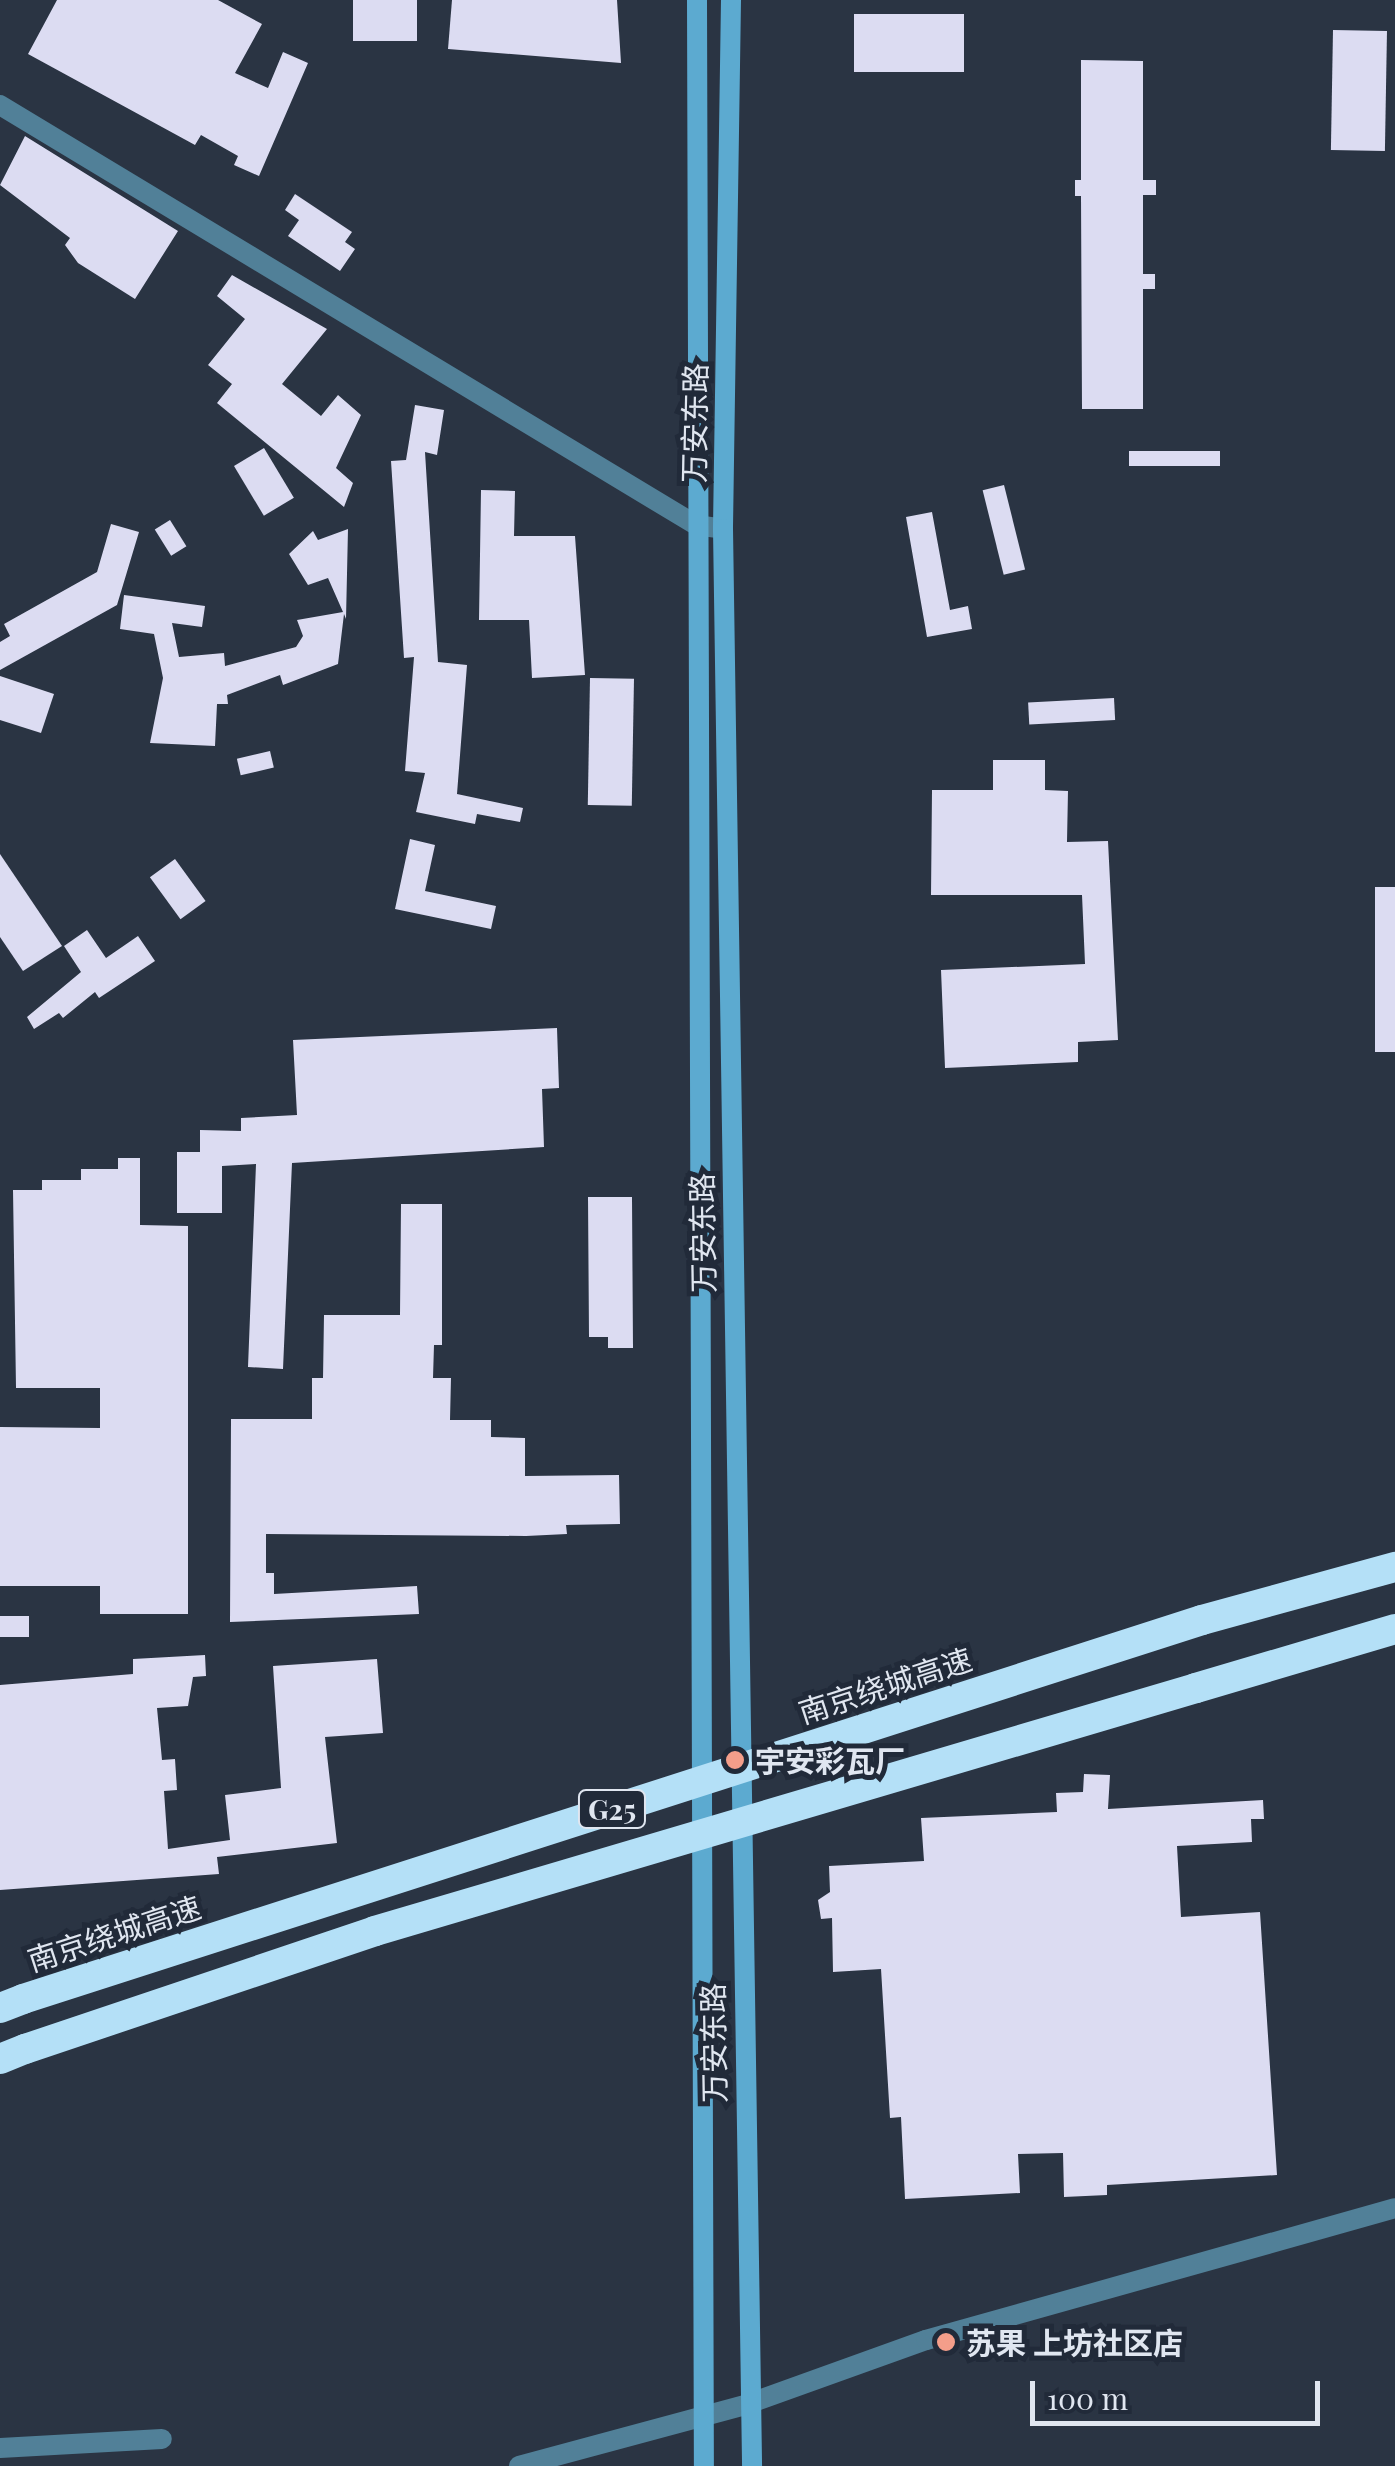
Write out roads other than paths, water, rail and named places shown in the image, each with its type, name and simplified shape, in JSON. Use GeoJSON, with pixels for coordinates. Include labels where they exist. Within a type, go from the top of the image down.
{"type":"FeatureCollection","features":[{"type":"Feature","properties":{"kind":"highway","name":"南京绕城高速"},"geometry":{"type":"LineString","coordinates":[[11,2003],[1202,1620],[1395,1565]]}},
{"type":"Feature","properties":{"kind":"highway","name":"G25"},"geometry":{"type":"LineString","coordinates":[[12,2054],[375,1930],[1395,1629]]}},
{"type":"Feature","properties":{"kind":"main road","name":"万安东路"},"geometry":{"type":"LineString","coordinates":[[697,0],[700,2414],[704,2466]]}},
{"type":"Feature","properties":{"kind":"main road","name":"万安东路"},"geometry":{"type":"LineString","coordinates":[[731,0],[723,529],[748,2404],[752,2466]]}},
{"type":"Feature","properties":{"kind":"street"},"geometry":{"type":"LineString","coordinates":[[0,105],[696,526],[723,529]]}},
{"type":"Feature","properties":{"kind":"street"},"geometry":{"type":"LineString","coordinates":[[519,2466],[748,2404],[926,2340],[1395,2208]]}},
{"type":"Feature","properties":{"kind":"street"},"geometry":{"type":"LineString","coordinates":[[0,2448],[162,2439]]}},
{"type":"Feature","properties":{"kind":"place","name":"宇安彩瓦厂"},"geometry":{"type":"Point","coordinates":[735,1760]}},
{"type":"Feature","properties":{"kind":"place","name":"苏果 上坊社区店"},"geometry":{"type":"Point","coordinates":[946,2342]}}]}
